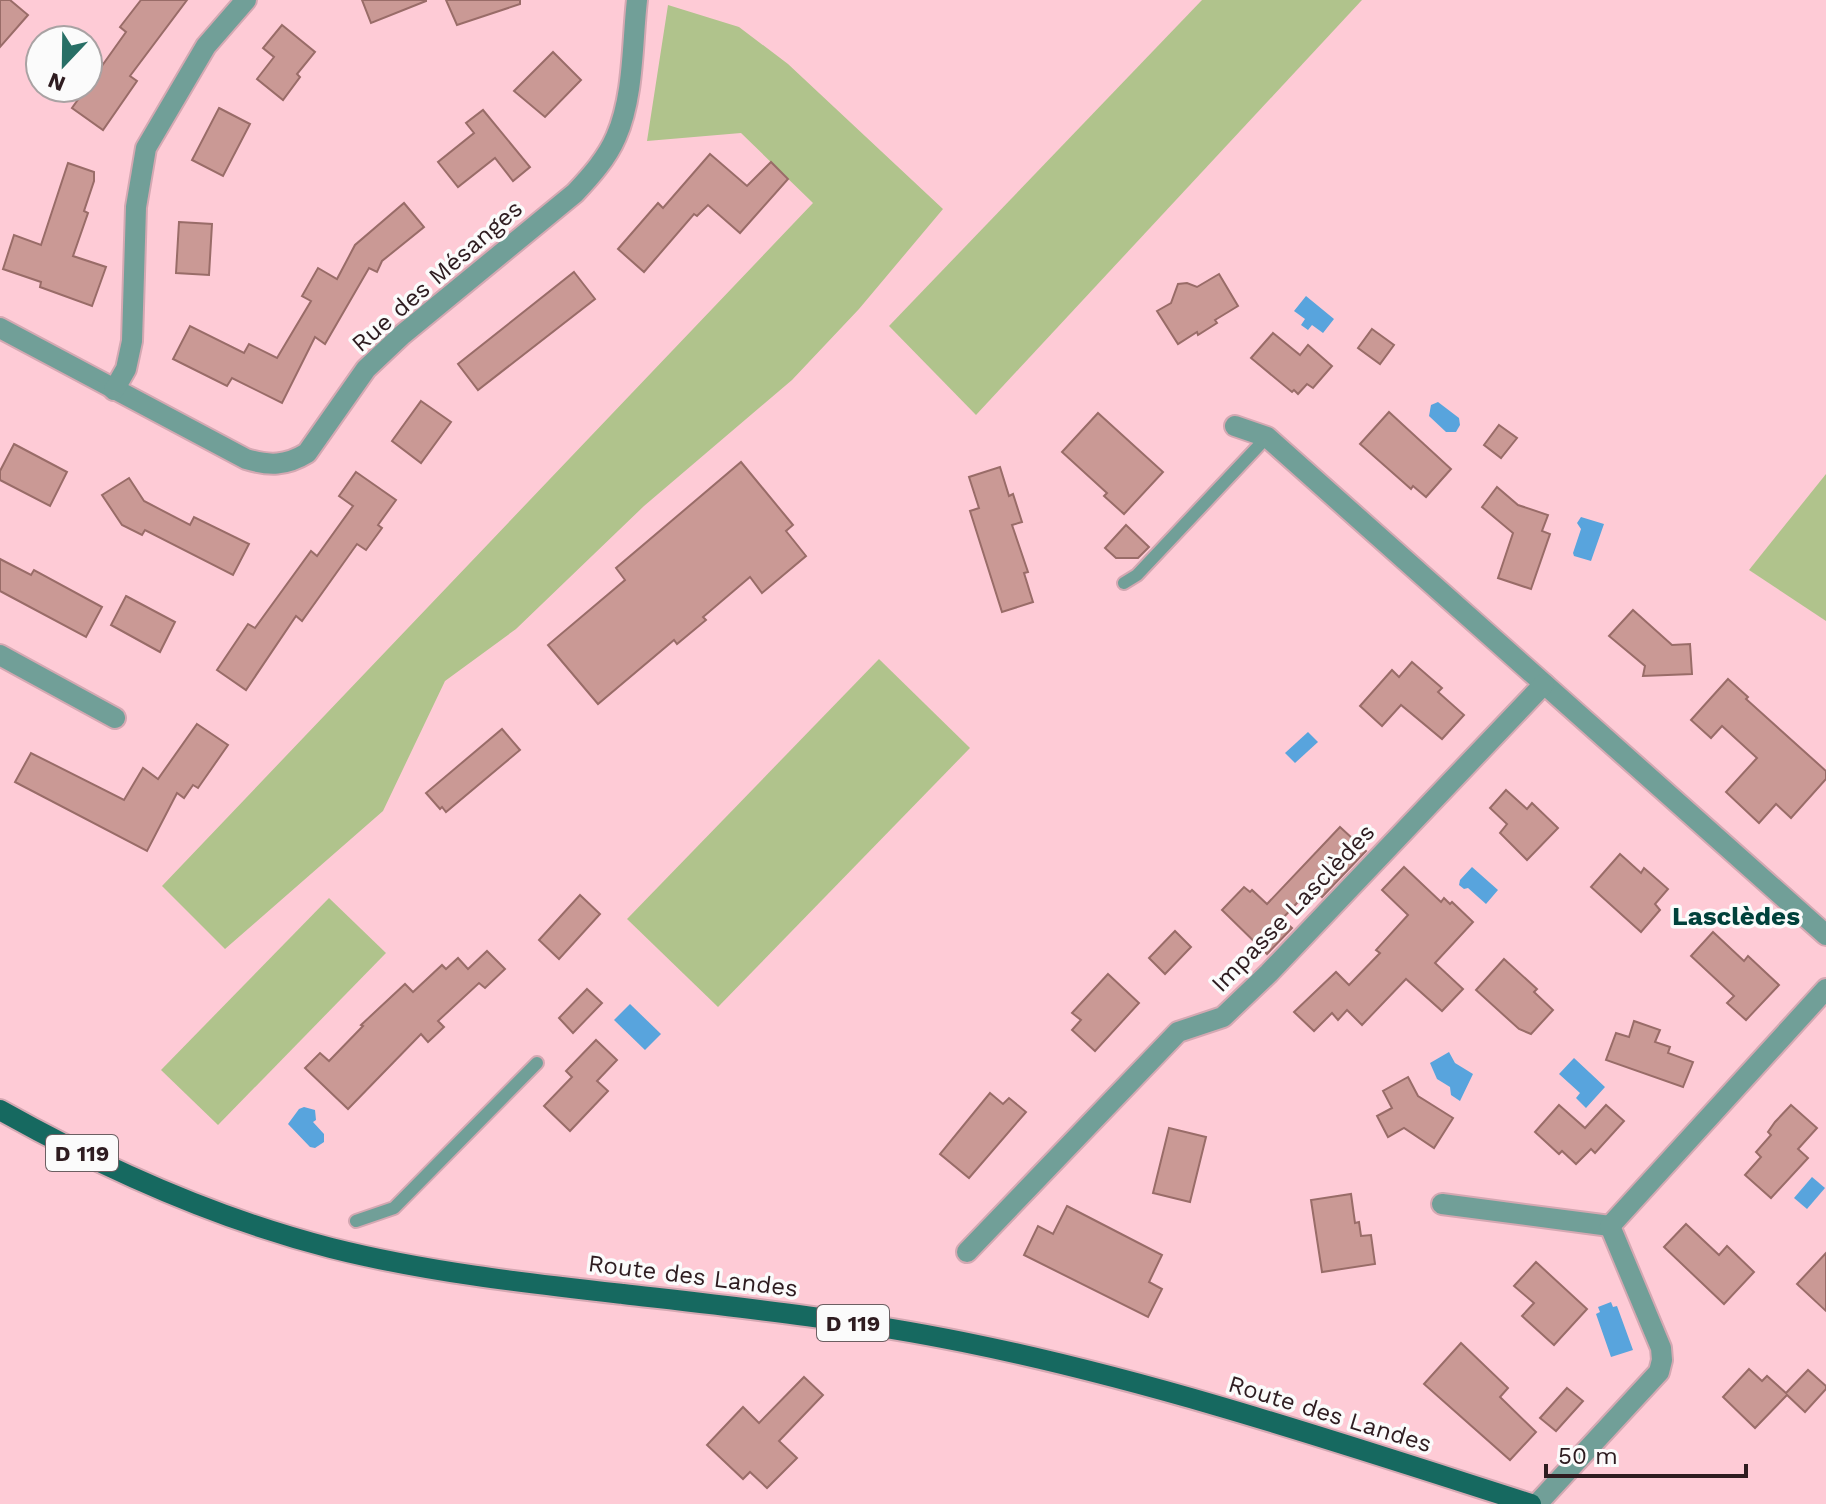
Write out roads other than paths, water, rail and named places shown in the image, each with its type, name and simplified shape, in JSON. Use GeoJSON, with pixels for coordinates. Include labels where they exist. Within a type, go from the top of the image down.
{"type":"FeatureCollection","features":[{"type":"Feature","properties":{"kind":"main road","name":"Route des Landes"},"geometry":{"type":"LineString","coordinates":[[0,1110],[166,1194],[250,1225],[332,1248],[510,1282],[772,1311],[960,1341],[1111,1375],[1534,1504]]}},
{"type":"Feature","properties":{"kind":"street"},"geometry":{"type":"LineString","coordinates":[[114,390],[126,369],[132,341],[136,207],[146,148],[206,46],[246,0]]}},
{"type":"Feature","properties":{"kind":"street","name":"Rue des Mésanges"},"geometry":{"type":"LineString","coordinates":[[0,328],[246,459],[265,465],[282,464],[307,453],[366,369],[402,335],[575,193],[597,169],[616,138],[625,110],[637,0]]}},
{"type":"Feature","properties":{"kind":"street"},"geometry":{"type":"LineString","coordinates":[[1235,426],[1267,437],[1826,935]]}},
{"type":"Feature","properties":{"kind":"street"},"geometry":{"type":"LineString","coordinates":[[0,655],[115,718]]}},
{"type":"Feature","properties":{"kind":"street","name":"Impasse Lasclèdes"},"geometry":{"type":"LineString","coordinates":[[967,1252],[1178,1032],[1223,1017],[1269,973],[1544,684]]}},
{"type":"Feature","properties":{"kind":"street"},"geometry":{"type":"LineString","coordinates":[[1610,1226],[1826,989]]}},
{"type":"Feature","properties":{"kind":"street"},"geometry":{"type":"LineString","coordinates":[[1442,1204],[1610,1226]]}},
{"type":"Feature","properties":{"kind":"street"},"geometry":{"type":"LineString","coordinates":[[1534,1504],[1659,1372],[1661,1348],[1610,1226]]}},
{"type":"Feature","properties":{"kind":"lane"},"geometry":{"type":"LineString","coordinates":[[1124,583],[1137,575],[1267,437]]}},
{"type":"Feature","properties":{"kind":"lane"},"geometry":{"type":"LineString","coordinates":[[356,1221],[394,1208],[537,1063]]}},
{"type":"Feature","properties":{"kind":"water"},"geometry":{"type":"Polygon","coordinates":[[[1306,296],[1334,319],[1323,333],[1312,325],[1308,330],[1301,325],[1305,319],[1294,311],[1306,296]]]}},
{"type":"Feature","properties":{"kind":"water"},"geometry":{"type":"Polygon","coordinates":[[[1438,402],[1459,418],[1460,425],[1456,432],[1446,432],[1429,416],[1431,405],[1438,402]]]}},
{"type":"Feature","properties":{"kind":"water"},"geometry":{"type":"Polygon","coordinates":[[[1581,517],[1604,524],[1591,561],[1573,553],[1581,529],[1577,523],[1581,517]]]}},
{"type":"Feature","properties":{"kind":"water"},"geometry":{"type":"Polygon","coordinates":[[[1308,732],[1318,742],[1295,763],[1285,753],[1308,732]]]}},
{"type":"Feature","properties":{"kind":"water"},"geometry":{"type":"Polygon","coordinates":[[[1472,867],[1498,890],[1486,904],[1468,888],[1459,885],[1472,867]]]}},
{"type":"Feature","properties":{"kind":"water"},"geometry":{"type":"Polygon","coordinates":[[[630,1004],[661,1034],[645,1050],[614,1020],[630,1004]]]}},
{"type":"Feature","properties":{"kind":"water"},"geometry":{"type":"Polygon","coordinates":[[[1449,1052],[1455,1063],[1473,1074],[1460,1101],[1451,1095],[1450,1087],[1437,1079],[1430,1063],[1449,1052]]]}},
{"type":"Feature","properties":{"kind":"water"},"geometry":{"type":"Polygon","coordinates":[[[1574,1058],[1605,1087],[1586,1108],[1576,1098],[1580,1093],[1559,1074],[1574,1058]]]}},
{"type":"Feature","properties":{"kind":"water"},"geometry":{"type":"Polygon","coordinates":[[[304,1107],[315,1110],[316,1120],[313,1122],[324,1134],[324,1142],[315,1148],[310,1147],[288,1124],[304,1107]]]}},
{"type":"Feature","properties":{"kind":"water"},"geometry":{"type":"Polygon","coordinates":[[[1812,1177],[1825,1188],[1807,1209],[1794,1198],[1812,1177]]]}},
{"type":"Feature","properties":{"kind":"water"},"geometry":{"type":"Polygon","coordinates":[[[1611,1302],[1613,1307],[1617,1306],[1633,1350],[1611,1357],[1596,1314],[1600,1312],[1598,1307],[1611,1302]]]}},
{"type":"Feature","properties":{"kind":"district","name":"Lasclèdes"},"geometry":{"type":"Point","coordinates":[1736,916]}}]}
